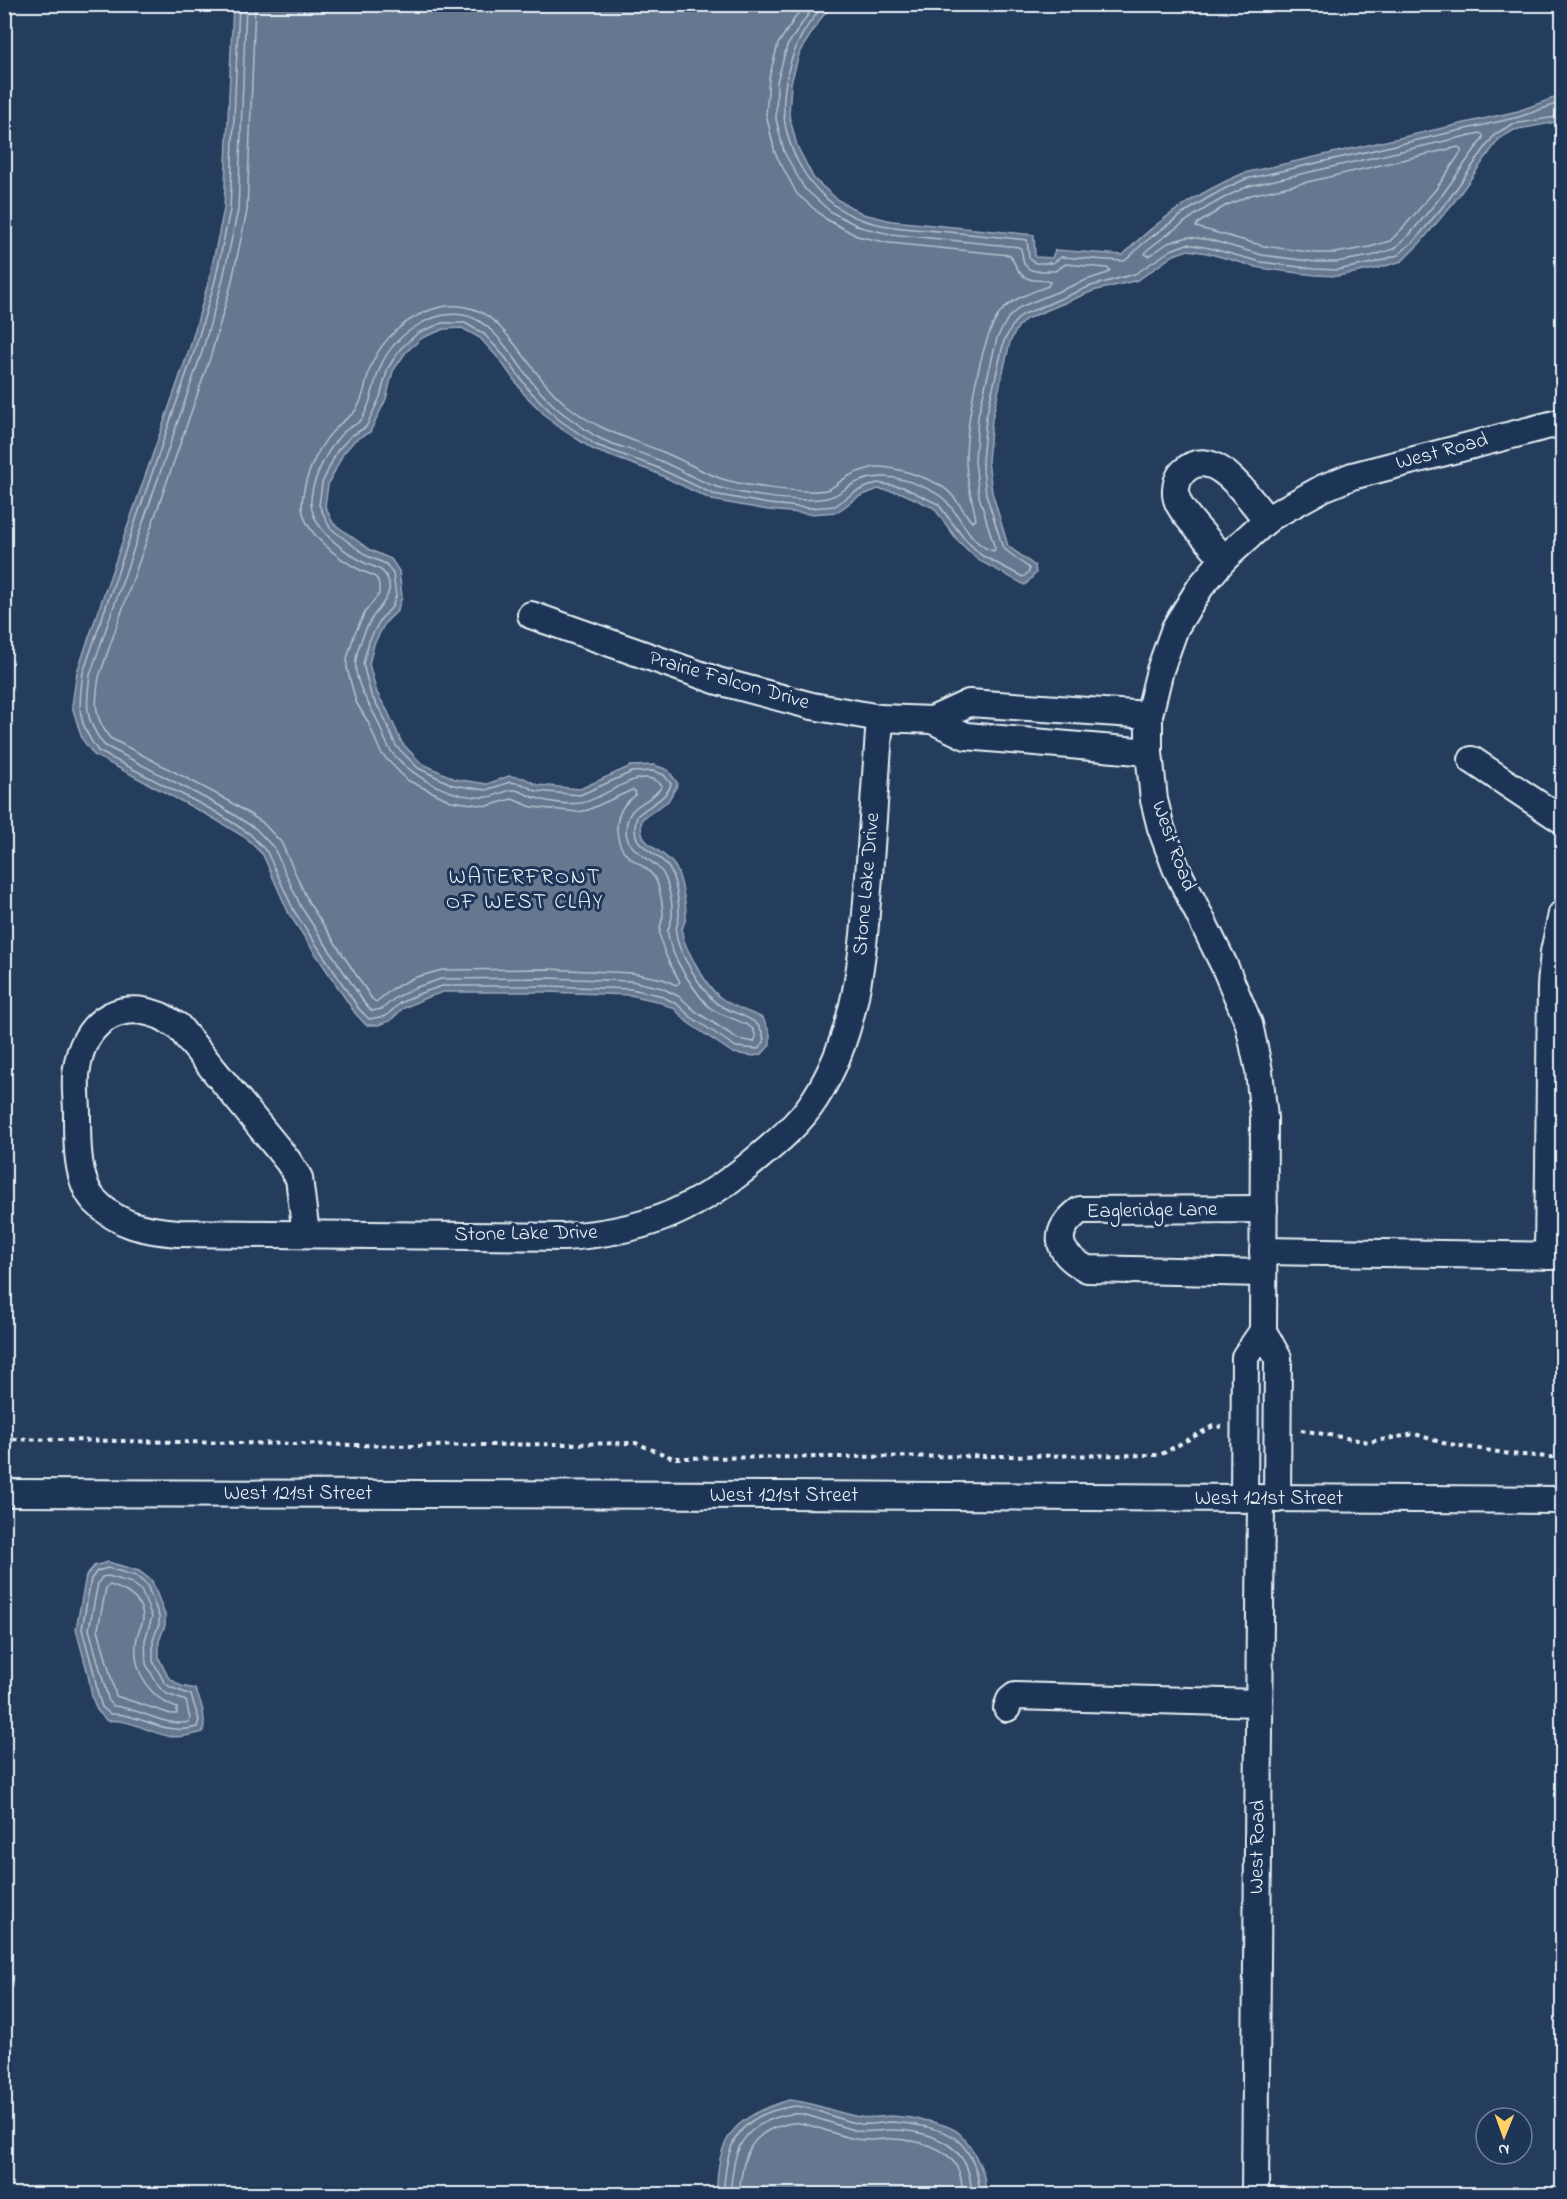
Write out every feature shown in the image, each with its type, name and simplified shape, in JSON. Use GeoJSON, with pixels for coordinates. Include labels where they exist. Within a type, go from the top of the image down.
{"type":"FeatureCollection","features":[{"type":"Feature","properties":{"kind":"street","name":"West Road"},"geometry":{"type":"LineString","coordinates":[[1255,2194],[1261,1499],[1278,1428],[1278,1359],[1263,1331],[1264,1118],[1259,1071],[1248,1024],[1224,965],[1176,868],[1154,800],[1149,752],[1149,715],[1160,670],[1175,628],[1201,586],[1224,559],[1267,520],[1323,488],[1352,476],[1563,422]]}},
{"type":"Feature","properties":{"kind":"street"},"geometry":{"type":"LineString","coordinates":[[1224,559],[1179,504],[1176,491],[1182,473],[1197,464],[1216,466],[1228,475],[1267,520]]}},
{"type":"Feature","properties":{"kind":"street","name":"Prairie Falcon Drive"},"geometry":{"type":"LineString","coordinates":[[531,615],[652,659],[758,693],[812,706],[880,718],[932,720],[966,736],[1149,752]]}},
{"type":"Feature","properties":{"kind":"street","name":"Prairie Falcon Drive"},"geometry":{"type":"LineString","coordinates":[[932,720],[969,703],[1149,715]]}},
{"type":"Feature","properties":{"kind":"street","name":"Stone Lake Drive"},"geometry":{"type":"LineString","coordinates":[[306,1234],[299,1178],[288,1161],[178,1026],[159,1015],[136,1010],[116,1011],[100,1021],[90,1033],[76,1068],[77,1140],[82,1174],[93,1199],[116,1219],[144,1230],[177,1233],[564,1237],[600,1234],[672,1215],[728,1182],[789,1130],[814,1100],[836,1060],[852,1012],[863,954],[880,718]]}},
{"type":"Feature","properties":{"kind":"street"},"geometry":{"type":"LineString","coordinates":[[1472,760],[1563,820]]}},
{"type":"Feature","properties":{"kind":"street"},"geometry":{"type":"LineString","coordinates":[[1555,1256],[1551,985],[1554,952],[1563,914]]}},
{"type":"Feature","properties":{"kind":"street","name":"Eagleridge Lane"},"geometry":{"type":"LineString","coordinates":[[1264,1209],[1080,1210],[1068,1219],[1060,1233],[1062,1249],[1071,1261],[1087,1269],[1263,1262],[1555,1256]]}},
{"type":"Feature","properties":{"kind":"street","name":"West Road"},"geometry":{"type":"LineString","coordinates":[[1261,1499],[1244,1428],[1245,1357],[1263,1331]]}},
{"type":"Feature","properties":{"kind":"street","name":"West 121st Street"},"geometry":{"type":"LineString","coordinates":[[4,1493],[1563,1500]]}},
{"type":"Feature","properties":{"kind":"street"},"geometry":{"type":"LineString","coordinates":[[1007,1708],[1015,1696],[1260,1703]]}},
{"type":"Feature","properties":{"kind":"path"},"geometry":{"type":"LineString","coordinates":[[4,1439],[414,1446],[636,1443],[673,1458],[1160,1455],[1213,1426],[1244,1428]]}},
{"type":"Feature","properties":{"kind":"path"},"geometry":{"type":"LineString","coordinates":[[1278,1428],[1369,1443],[1415,1434],[1443,1443],[1510,1454],[1563,1458]]}},
{"type":"Feature","properties":{"kind":"water"},"geometry":{"type":"Polygon","coordinates":[[[233,5],[836,5],[824,14],[800,51],[791,83],[789,115],[797,146],[814,179],[838,200],[863,214],[892,221],[1034,235],[1035,257],[1052,258],[1055,250],[1123,255],[1179,208],[1244,173],[1518,111],[1562,95],[1562,121],[1514,130],[1499,139],[1454,202],[1402,261],[1337,276],[1315,275],[1260,268],[1188,250],[1174,255],[1138,280],[1093,291],[1026,319],[1018,327],[1010,342],[992,419],[988,461],[992,492],[1008,546],[1035,566],[1036,573],[1025,585],[978,560],[958,541],[934,508],[902,493],[878,489],[858,497],[837,512],[810,514],[768,510],[712,500],[654,472],[594,450],[554,424],[524,394],[500,360],[480,338],[462,328],[444,329],[422,338],[406,352],[393,371],[386,399],[370,432],[355,440],[343,454],[328,485],[325,506],[333,523],[370,550],[391,559],[399,571],[402,597],[397,611],[385,623],[374,644],[369,664],[377,693],[402,743],[421,763],[455,779],[487,784],[509,776],[524,778],[537,785],[580,789],[631,766],[654,765],[668,770],[678,784],[668,801],[642,819],[643,836],[676,868],[686,913],[682,929],[683,938],[697,967],[721,998],[763,1018],[770,1034],[770,1045],[762,1054],[754,1056],[733,1053],[687,1022],[675,1009],[657,1001],[630,995],[443,992],[402,1009],[390,1021],[378,1025],[366,1025],[355,1013],[289,914],[263,855],[246,838],[213,818],[94,755],[82,739],[72,706],[77,672],[190,347],[209,280],[224,209],[233,5]]]}},
{"type":"Feature","properties":{"kind":"water"},"geometry":{"type":"Polygon","coordinates":[[[108,1562],[139,1571],[152,1581],[165,1615],[165,1625],[159,1641],[159,1658],[168,1677],[181,1686],[195,1689],[203,1710],[203,1732],[169,1736],[123,1722],[107,1721],[97,1710],[76,1629],[86,1576],[94,1566],[108,1562]]]}},
{"type":"Feature","properties":{"kind":"water"},"geometry":{"type":"Polygon","coordinates":[[[789,2100],[860,2117],[908,2118],[937,2123],[953,2129],[974,2152],[983,2172],[984,2194],[717,2194],[720,2157],[732,2132],[755,2114],[789,2100]]]}},
{"type":"Feature","properties":{"kind":"waterway"},"geometry":{"type":"LineString","coordinates":[[4,27],[6,4]]}},
{"type":"Feature","properties":{"kind":"district","name":"WATERFRONT OF WEST CLAY"},"geometry":{"type":"Point","coordinates":[525,890]}}]}
